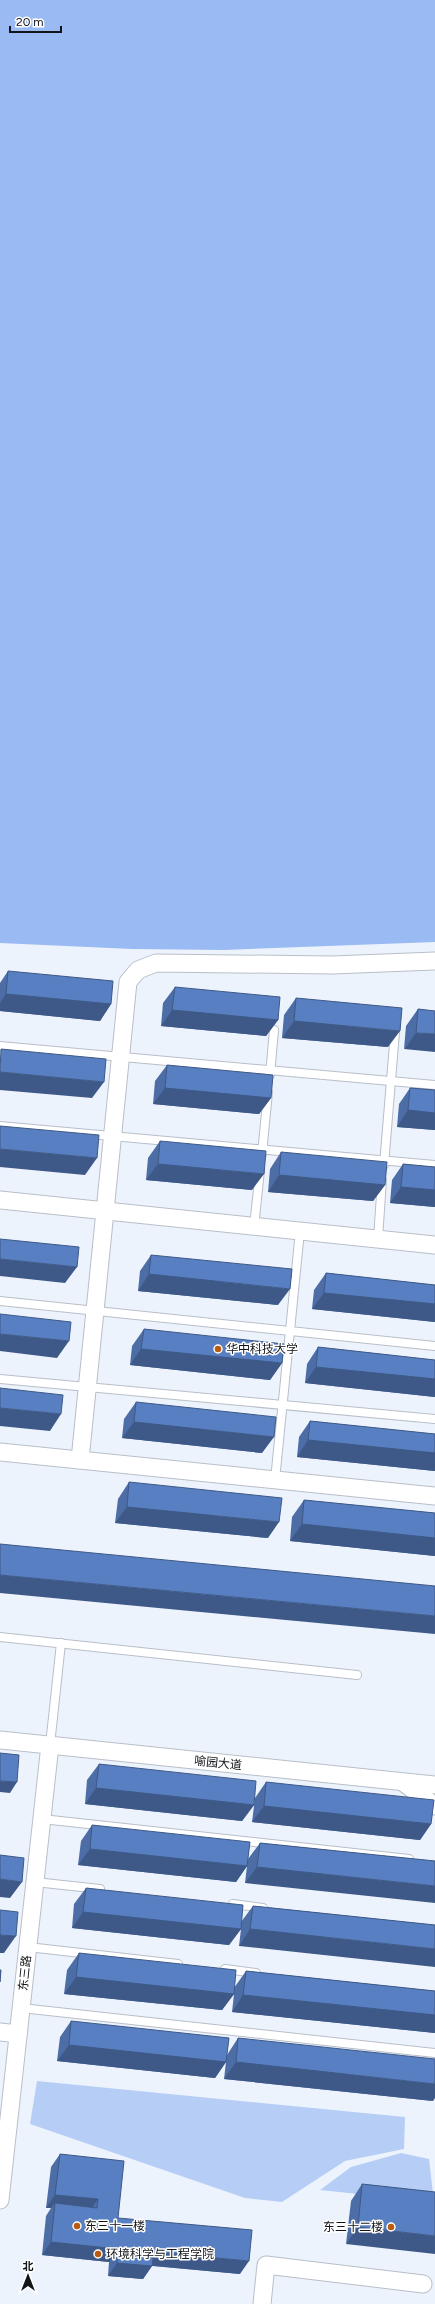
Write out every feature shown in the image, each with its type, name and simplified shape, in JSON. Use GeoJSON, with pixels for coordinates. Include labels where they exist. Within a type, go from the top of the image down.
{"type":"FeatureCollection","features":[{"type":"Feature","properties":{"kind":"street"},"geometry":{"type":"LineString","coordinates":[[80,1460],[128,982],[138,970],[156,963],[332,965],[435,961]]}},
{"type":"Feature","properties":{"kind":"street"},"geometry":{"type":"LineString","coordinates":[[0,1200],[435,1245]]}},
{"type":"Feature","properties":{"kind":"street"},"geometry":{"type":"LineString","coordinates":[[0,1452],[435,1496]]}},
{"type":"Feature","properties":{"kind":"street","name":"喻园大道"},"geometry":{"type":"LineString","coordinates":[[0,1740],[435,1785]]}},
{"type":"Feature","properties":{"kind":"street","name":"东三路"},"geometry":{"type":"LineString","coordinates":[[0,2200],[50,1745]]}},
{"type":"Feature","properties":{"kind":"street"},"geometry":{"type":"LineString","coordinates":[[402,1782],[435,1806]]}},
{"type":"Feature","properties":{"kind":"street"},"geometry":{"type":"LineString","coordinates":[[0,2032],[18,2034]]}},
{"type":"Feature","properties":{"kind":"street"},"geometry":{"type":"LineString","coordinates":[[262,2304],[266,2265],[423,2284]]}},
{"type":"Feature","properties":{"kind":"lane"},"geometry":{"type":"LineString","coordinates":[[254,1227],[274,1030]]}},
{"type":"Feature","properties":{"kind":"lane"},"geometry":{"type":"LineString","coordinates":[[378,1239],[395,1032]]}},
{"type":"Feature","properties":{"kind":"lane"},"geometry":{"type":"LineString","coordinates":[[0,1046],[435,1085]]}},
{"type":"Feature","properties":{"kind":"lane"},"geometry":{"type":"LineString","coordinates":[[0,1126],[435,1164]]}},
{"type":"Feature","properties":{"kind":"lane"},"geometry":{"type":"LineString","coordinates":[[275,1480],[300,1231]]}},
{"type":"Feature","properties":{"kind":"lane"},"geometry":{"type":"LineString","coordinates":[[0,1301],[435,1346]]}},
{"type":"Feature","properties":{"kind":"lane"},"geometry":{"type":"LineString","coordinates":[[0,1379],[435,1419]]}},
{"type":"Feature","properties":{"kind":"lane"},"geometry":{"type":"LineString","coordinates":[[0,1637],[357,1675]]}},
{"type":"Feature","properties":{"kind":"lane"},"geometry":{"type":"LineString","coordinates":[[50,1745],[61,1643]]}},
{"type":"Feature","properties":{"kind":"lane"},"geometry":{"type":"LineString","coordinates":[[42,1819],[419,1860]]}},
{"type":"Feature","properties":{"kind":"lane"},"geometry":{"type":"LineString","coordinates":[[35,1882],[106,1890]]}},
{"type":"Feature","properties":{"kind":"lane"},"geometry":{"type":"LineString","coordinates":[[223,1903],[270,1909]]}},
{"type":"Feature","properties":{"kind":"lane"},"geometry":{"type":"LineString","coordinates":[[28,1947],[184,1965]]}},
{"type":"Feature","properties":{"kind":"lane"},"geometry":{"type":"LineString","coordinates":[[216,1968],[263,1974]]}},
{"type":"Feature","properties":{"kind":"lane"},"geometry":{"type":"LineString","coordinates":[[21,2008],[435,2053]]}},
{"type":"Feature","properties":{"kind":"shaded area"},"geometry":{"type":"Polygon","coordinates":[[[0,0],[435,0],[435,942],[224,950],[132,949],[0,943],[0,0]]]}},
{"type":"Feature","properties":{"kind":"shaded area"},"geometry":{"type":"Polygon","coordinates":[[[37,2081],[405,2117],[404,2149],[345,2161],[282,2202],[245,2198],[30,2124],[37,2081]]]}},
{"type":"Feature","properties":{"kind":"shaded area"},"geometry":{"type":"Polygon","coordinates":[[[401,2153],[429,2159],[434,2202],[320,2190],[351,2167],[401,2153]]]}},
{"type":"Feature","properties":{"kind":"building"},"geometry":{"type":"Polygon","coordinates":[[[8,971],[113,981],[111,1004],[6,994],[8,971]]]}},
{"type":"Feature","properties":{"kind":"building"},"geometry":{"type":"Polygon","coordinates":[[[175,987],[280,997],[278,1020],[172,1010],[175,987]]]}},
{"type":"Feature","properties":{"kind":"building"},"geometry":{"type":"Polygon","coordinates":[[[296,998],[402,1008],[400,1031],[294,1021],[296,998]]]}},
{"type":"Feature","properties":{"kind":"building"},"geometry":{"type":"Polygon","coordinates":[[[418,1009],[435,1011],[435,1034],[416,1033],[418,1009]]]}},
{"type":"Feature","properties":{"kind":"building"},"geometry":{"type":"Polygon","coordinates":[[[1,1049],[106,1059],[104,1082],[0,1072],[1,1049]]]}},
{"type":"Feature","properties":{"kind":"building"},"geometry":{"type":"Polygon","coordinates":[[[167,1065],[273,1075],[271,1098],[165,1088],[167,1065]]]}},
{"type":"Feature","properties":{"kind":"building"},"geometry":{"type":"Polygon","coordinates":[[[410,1088],[435,1090],[435,1113],[408,1110],[410,1088]]]}},
{"type":"Feature","properties":{"kind":"building"},"geometry":{"type":"Polygon","coordinates":[[[0,1126],[99,1135],[97,1158],[0,1149],[0,1126]]]}},
{"type":"Feature","properties":{"kind":"building"},"geometry":{"type":"Polygon","coordinates":[[[160,1141],[266,1151],[264,1174],[158,1164],[160,1141]]]}},
{"type":"Feature","properties":{"kind":"building"},"geometry":{"type":"Polygon","coordinates":[[[281,1152],[387,1162],[385,1185],[279,1175],[281,1152]]]}},
{"type":"Feature","properties":{"kind":"building"},"geometry":{"type":"Polygon","coordinates":[[[403,1164],[435,1167],[435,1190],[401,1187],[403,1164]]]}},
{"type":"Feature","properties":{"kind":"building"},"geometry":{"type":"Polygon","coordinates":[[[0,1239],[79,1247],[77,1267],[0,1259],[0,1239]]]}},
{"type":"Feature","properties":{"kind":"building"},"geometry":{"type":"Polygon","coordinates":[[[151,1255],[292,1269],[290,1289],[149,1274],[151,1255]]]}},
{"type":"Feature","properties":{"kind":"building"},"geometry":{"type":"Polygon","coordinates":[[[326,1273],[435,1285],[435,1304],[324,1293],[326,1273]]]}},
{"type":"Feature","properties":{"kind":"building"},"geometry":{"type":"Polygon","coordinates":[[[0,1314],[71,1322],[69,1341],[0,1334],[0,1314]]]}},
{"type":"Feature","properties":{"kind":"building"},"geometry":{"type":"Polygon","coordinates":[[[144,1329],[284,1344],[282,1363],[141,1349],[144,1329]]]}},
{"type":"Feature","properties":{"kind":"building"},"geometry":{"type":"Polygon","coordinates":[[[318,1347],[435,1360],[435,1379],[316,1367],[318,1347]]]}},
{"type":"Feature","properties":{"kind":"building"},"geometry":{"type":"Polygon","coordinates":[[[0,1388],[63,1395],[61,1414],[0,1408],[0,1388]]]}},
{"type":"Feature","properties":{"kind":"building"},"geometry":{"type":"Polygon","coordinates":[[[136,1402],[276,1417],[274,1437],[134,1422],[136,1402]]]}},
{"type":"Feature","properties":{"kind":"building"},"geometry":{"type":"Polygon","coordinates":[[[310,1421],[435,1434],[435,1453],[308,1440],[310,1421]]]}},
{"type":"Feature","properties":{"kind":"building"},"geometry":{"type":"Polygon","coordinates":[[[129,1482],[282,1498],[279,1522],[127,1507],[129,1482]]]}},
{"type":"Feature","properties":{"kind":"building"},"geometry":{"type":"Polygon","coordinates":[[[304,1500],[435,1513],[435,1538],[302,1524],[304,1500]]]}},
{"type":"Feature","properties":{"kind":"building"},"geometry":{"type":"Polygon","coordinates":[[[0,1544],[435,1586],[435,1616],[0,1575],[0,1544]]]}},
{"type":"Feature","properties":{"kind":"building"},"geometry":{"type":"Polygon","coordinates":[[[0,1753],[19,1755],[17,1782],[0,1781],[0,1753]]]}},
{"type":"Feature","properties":{"kind":"building"},"geometry":{"type":"Polygon","coordinates":[[[99,1764],[256,1781],[254,1805],[96,1788],[99,1764]]]}},
{"type":"Feature","properties":{"kind":"building"},"geometry":{"type":"Polygon","coordinates":[[[266,1782],[434,1800],[431,1824],[264,1806],[266,1782]]]}},
{"type":"Feature","properties":{"kind":"building"},"geometry":{"type":"Polygon","coordinates":[[[92,1825],[250,1842],[247,1866],[90,1849],[92,1825]]]}},
{"type":"Feature","properties":{"kind":"building"},"geometry":{"type":"Polygon","coordinates":[[[260,1843],[435,1861],[435,1886],[257,1867],[260,1843]]]}},
{"type":"Feature","properties":{"kind":"building"},"geometry":{"type":"Polygon","coordinates":[[[0,1855],[24,1858],[22,1882],[0,1879],[0,1855]]]}},
{"type":"Feature","properties":{"kind":"building"},"geometry":{"type":"Polygon","coordinates":[[[86,1888],[243,1905],[241,1929],[83,1912],[86,1888]]]}},
{"type":"Feature","properties":{"kind":"building"},"geometry":{"type":"Polygon","coordinates":[[[253,1906],[435,1925],[435,1949],[250,1929],[253,1906]]]}},
{"type":"Feature","properties":{"kind":"building"},"geometry":{"type":"Polygon","coordinates":[[[0,1910],[18,1912],[16,1936],[0,1935],[0,1910]]]}},
{"type":"Feature","properties":{"kind":"building"},"geometry":{"type":"Polygon","coordinates":[[[79,1953],[236,1970],[234,1994],[76,1977],[79,1953]]]}},
{"type":"Feature","properties":{"kind":"building"},"geometry":{"type":"Polygon","coordinates":[[[246,1971],[435,1991],[435,2015],[243,1995],[246,1971]]]}},
{"type":"Feature","properties":{"kind":"building"},"geometry":{"type":"Polygon","coordinates":[[[71,2021],[229,2038],[226,2062],[69,2045],[71,2021]]]}},
{"type":"Feature","properties":{"kind":"building"},"geometry":{"type":"Polygon","coordinates":[[[238,2038],[435,2059],[435,2084],[236,2062],[238,2038]]]}},
{"type":"Feature","properties":{"kind":"building","name":"东三十一楼"},"geometry":{"type":"Polygon","coordinates":[[[60,2154],[124,2161],[118,2218],[252,2230],[249,2261],[154,2252],[152,2266],[117,2263],[118,2249],[51,2242],[55,2203],[97,2208],[98,2199],[55,2195],[60,2154]]]}},
{"type":"Feature","properties":{"kind":"building"},"geometry":{"type":"Polygon","coordinates":[[[362,2184],[435,2192],[435,2236],[358,2227],[362,2184]]]}},
{"type":"Feature","properties":{"kind":"place","name":"华中科技大学"},"geometry":{"type":"Point","coordinates":[218,1349]}},
{"type":"Feature","properties":{"kind":"place","name":"东三十一楼"},"geometry":{"type":"Point","coordinates":[77,2226]}},
{"type":"Feature","properties":{"kind":"place","name":"东三十二楼"},"geometry":{"type":"Point","coordinates":[391,2227]}},
{"type":"Feature","properties":{"kind":"place","name":"环境科学与工程学院"},"geometry":{"type":"Point","coordinates":[98,2254]}}]}
